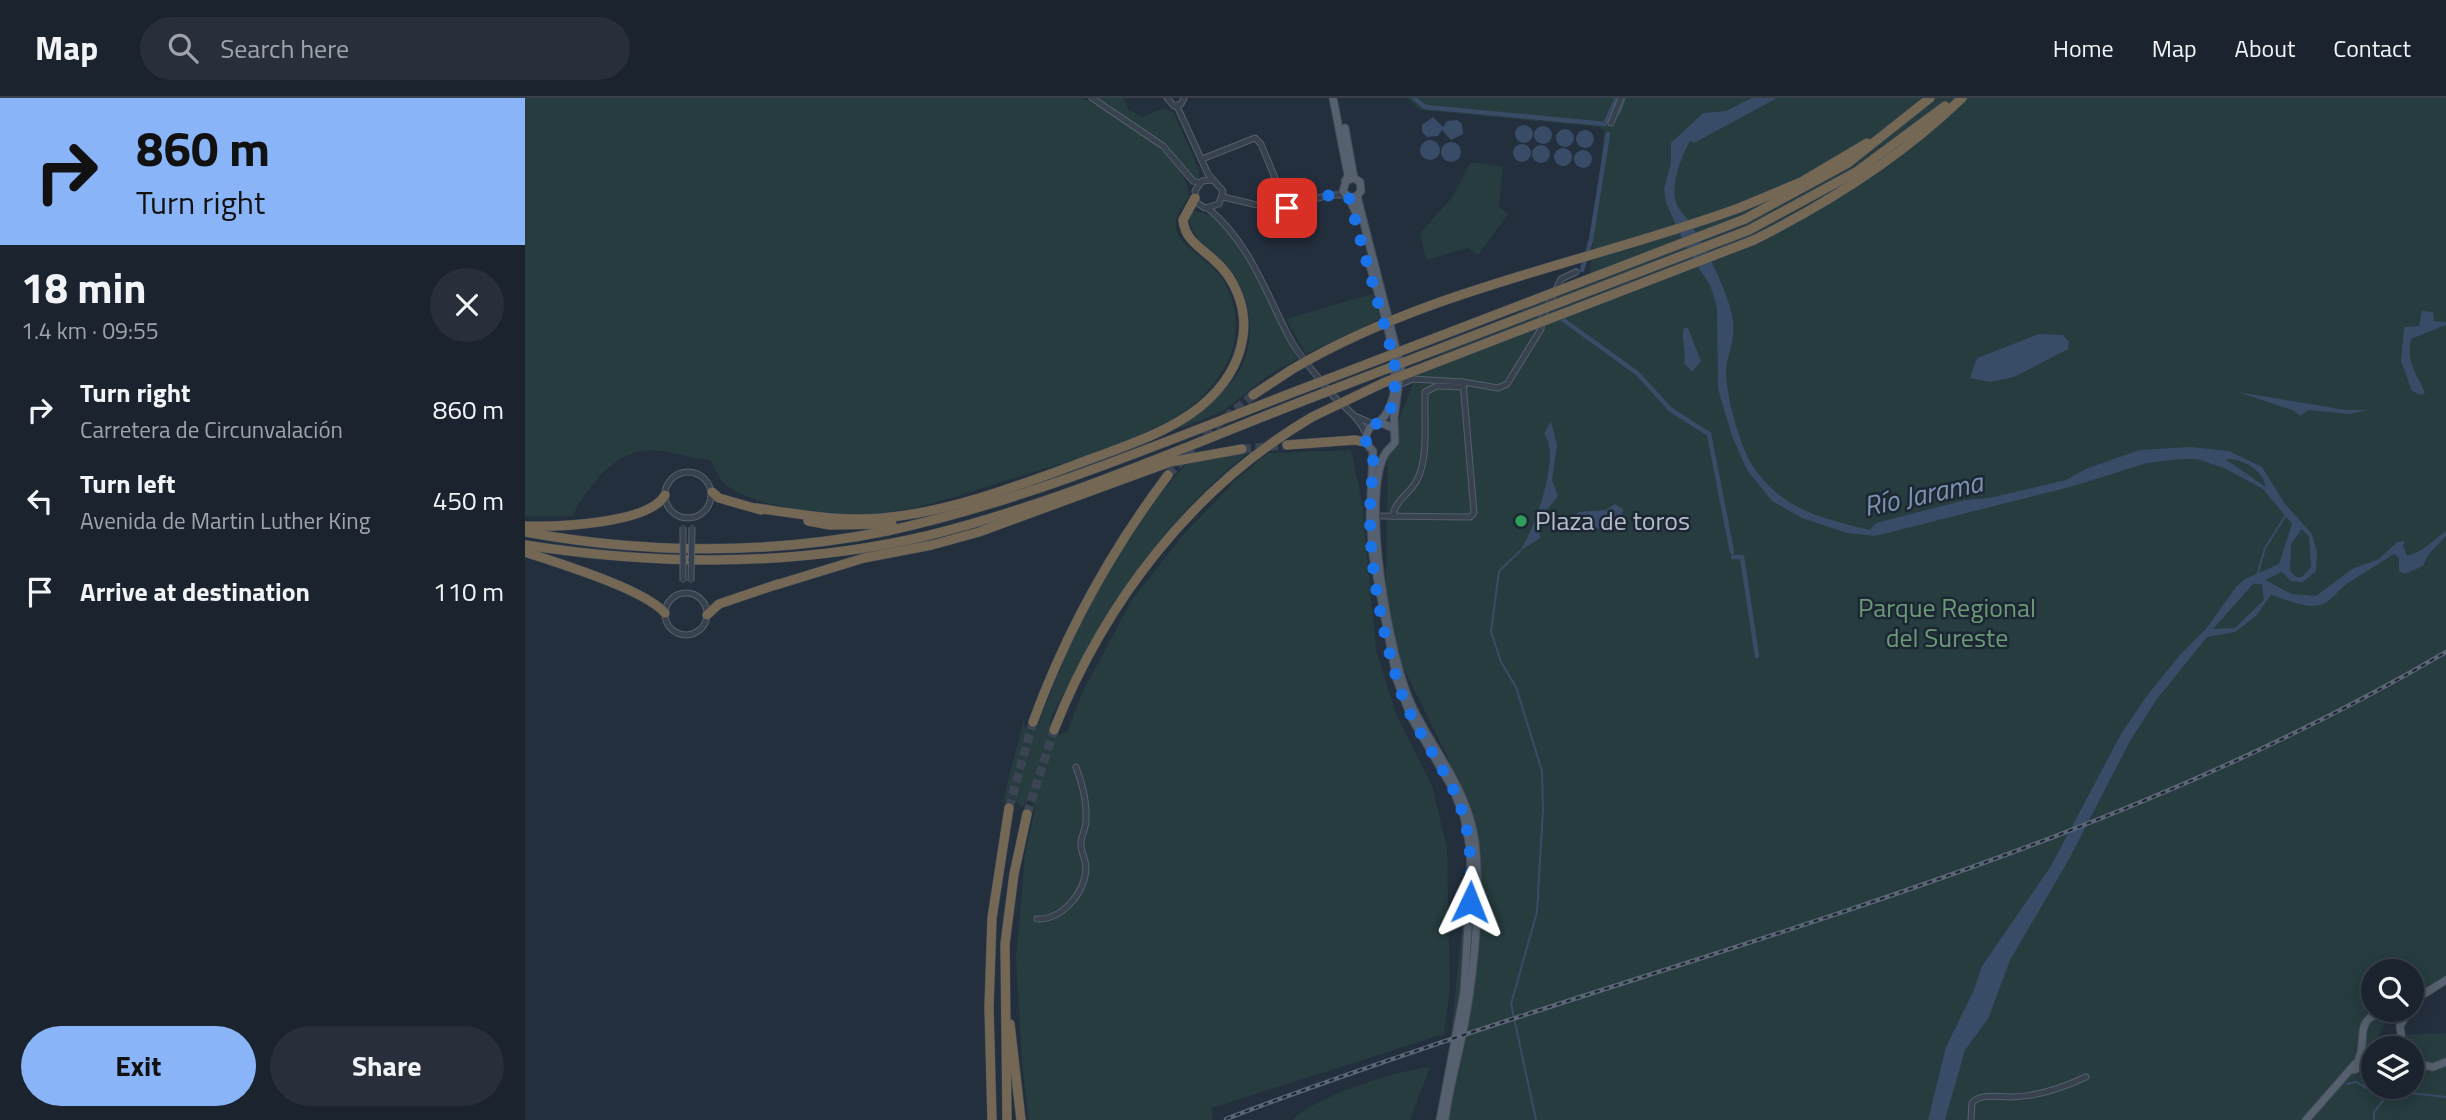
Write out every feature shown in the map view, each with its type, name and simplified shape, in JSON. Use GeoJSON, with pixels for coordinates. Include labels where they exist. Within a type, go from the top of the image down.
{"type":"FeatureCollection","features":[{"type":"Feature","properties":{"kind":"highway"},"geometry":{"type":"LineString","coordinates":[[525,532],[614,545],[733,548],[832,540],[928,521],[1051,484],[1745,219],[1848,163],[1930,98]]}},
{"type":"Feature","properties":{"kind":"highway"},"geometry":{"type":"LineString","coordinates":[[776,585],[890,543],[1013,510],[1749,230],[1856,172],[1955,98]]}},
{"type":"Feature","properties":{"kind":"highway"},"geometry":{"type":"LineString","coordinates":[[1054,730],[1101,634],[1167,539],[1234,471],[1279,436],[1312,416],[1384,383],[1754,240],[1817,207],[1861,179],[1962,98]]}},
{"type":"Feature","properties":{"kind":"highway"},"geometry":{"type":"LineString","coordinates":[[1253,395],[1291,370],[1353,337],[1431,307],[1739,208],[1801,182],[1892,128]]}},
{"type":"Feature","properties":{"kind":"highway"},"geometry":{"type":"LineString","coordinates":[[755,508],[858,519],[925,510],[1049,474],[1136,441],[1192,413],[1217,392],[1228,377],[1240,353],[1244,333],[1239,296],[1228,275],[1187,234],[1183,220],[1195,195]]}},
{"type":"Feature","properties":{"kind":"highway"},"geometry":{"type":"LineString","coordinates":[[1287,445],[1366,439]]}},
{"type":"Feature","properties":{"kind":"highway"},"geometry":{"type":"LineString","coordinates":[[707,615],[719,604],[776,585],[864,558],[933,545],[978,532],[1170,462],[1242,449]]}},
{"type":"Feature","properties":{"kind":"highway"},"geometry":{"type":"LineString","coordinates":[[1033,722],[1058,656],[1090,593],[1124,535],[1168,475]]}},
{"type":"Feature","properties":{"kind":"highway"},"geometry":{"type":"LineString","coordinates":[[712,492],[719,498],[830,525],[885,525],[928,521]]}},
{"type":"Feature","properties":{"kind":"highway"},"geometry":{"type":"LineString","coordinates":[[525,526],[565,526],[605,520],[655,506],[665,495]]}},
{"type":"Feature","properties":{"kind":"highway"},"geometry":{"type":"LineString","coordinates":[[525,545],[614,557],[699,562],[784,557],[890,543]]}},
{"type":"Feature","properties":{"kind":"highway"},"geometry":{"type":"LineString","coordinates":[[525,552],[638,596],[659,606],[665,613]]}},
{"type":"Feature","properties":{"kind":"highway"},"geometry":{"type":"LineString","coordinates":[[991,1117],[989,996],[992,918],[1009,808]]}},
{"type":"Feature","properties":{"kind":"highway"},"geometry":{"type":"LineString","coordinates":[[1007,1120],[1005,944],[1014,874],[1027,814]]}},
{"type":"Feature","properties":{"kind":"highway"},"geometry":{"type":"LineString","coordinates":[[1005,944],[1010,1027],[1021,1120]]}},
{"type":"Feature","properties":{"kind":"main road"},"geometry":{"type":"LineString","coordinates":[[1336,98],[1354,178],[1362,186],[1348,191]]}},
{"type":"Feature","properties":{"kind":"main road"},"geometry":{"type":"LineString","coordinates":[[1336,98],[1348,191],[1394,360],[1394,396],[1388,413],[1376,423],[1366,439],[1373,451],[1370,516],[1373,556],[1397,680],[1412,717],[1453,789],[1464,816],[1470,848],[1471,876],[1464,992],[1441,1120]]}},
{"type":"Feature","properties":{"kind":"main road"},"geometry":{"type":"LineString","coordinates":[[1354,178],[1348,191],[1401,368],[1401,384],[1393,428],[1395,442],[1386,452],[1381,470],[1377,516],[1381,579],[1402,678],[1412,708],[1461,791],[1475,841],[1476,888],[1469,994],[1441,1120]]}},
{"type":"Feature","properties":{"kind":"main road"},"geometry":{"type":"LineString","coordinates":[[1376,423],[1393,428]]}},
{"type":"Feature","properties":{"kind":"main road"},"geometry":{"type":"LineString","coordinates":[[1373,451],[1386,452]]}},
{"type":"Feature","properties":{"kind":"main road"},"geometry":{"type":"LineString","coordinates":[[2424,996],[2446,980]]}},
{"type":"Feature","properties":{"kind":"main road"},"geometry":{"type":"LineString","coordinates":[[2397,1022],[2400,1026]]}},
{"type":"Feature","properties":{"kind":"main road"},"geometry":{"type":"LineString","coordinates":[[2400,1036],[2402,1022]]}},
{"type":"Feature","properties":{"kind":"main road"},"geometry":{"type":"LineString","coordinates":[[2306,1120],[2361,1054]]}},
{"type":"Feature","properties":{"kind":"main road"},"geometry":{"type":"LineString","coordinates":[[2356,1063],[2361,1060]]}},
{"type":"Feature","properties":{"kind":"main road"},"geometry":{"type":"LineString","coordinates":[[2424,1065],[2433,1067],[2446,1062]]}},
{"type":"Feature","properties":{"kind":"main road"},"geometry":{"type":"LineString","coordinates":[[2344,1076],[2361,1067]]}},
{"type":"Feature","properties":{"kind":"street"},"geometry":{"type":"LineString","coordinates":[[1092,98],[1154,139],[1193,181],[1213,180]]}},
{"type":"Feature","properties":{"kind":"street"},"geometry":{"type":"LineString","coordinates":[[1167,98],[1171,105],[1180,107]]}},
{"type":"Feature","properties":{"kind":"street"},"geometry":{"type":"LineString","coordinates":[[1184,98],[1180,107],[1205,167],[1213,180],[1221,186],[1223,197],[1216,206],[1209,209]]}},
{"type":"Feature","properties":{"kind":"street"},"geometry":{"type":"LineString","coordinates":[[1611,123],[1621,98]]}},
{"type":"Feature","properties":{"kind":"street"},"geometry":{"type":"LineString","coordinates":[[1202,159],[1255,138],[1261,144],[1287,208]]}},
{"type":"Feature","properties":{"kind":"street"},"geometry":{"type":"LineString","coordinates":[[1195,195],[1205,167]]}},
{"type":"Feature","properties":{"kind":"street"},"geometry":{"type":"LineString","coordinates":[[1183,169],[1200,205],[1219,217],[1266,283],[1300,353],[1342,406],[1354,416],[1376,423]]}},
{"type":"Feature","properties":{"kind":"street"},"geometry":{"type":"LineString","coordinates":[[1223,197],[1274,209],[1287,208],[1348,191]]}},
{"type":"Feature","properties":{"kind":"street"},"geometry":{"type":"LineString","coordinates":[[1216,206],[1219,217]]}},
{"type":"Feature","properties":{"kind":"street"},"geometry":{"type":"LineString","coordinates":[[1401,384],[1413,379],[1498,388],[1507,384],[1541,329],[1542,318],[1561,279],[1576,272]]}},
{"type":"Feature","properties":{"kind":"street"},"geometry":{"type":"LineString","coordinates":[[1401,368],[1413,379]]}},
{"type":"Feature","properties":{"kind":"street"},"geometry":{"type":"LineString","coordinates":[[1377,516],[1470,517],[1474,513],[1464,385]]}},
{"type":"Feature","properties":{"kind":"street"},"geometry":{"type":"LineString","coordinates":[[1393,516],[1394,507],[1417,481],[1420,471],[1426,428],[1425,392],[1437,387],[1464,385]]}},
{"type":"Feature","properties":{"kind":"street"},"geometry":{"type":"LineString","coordinates":[[1354,416],[1366,439]]}},
{"type":"Feature","properties":{"kind":"street"},"geometry":{"type":"LineString","coordinates":[[683,472],[698,473],[709,484],[712,492],[707,509],[697,516],[692,527],[691,581],[695,596],[704,604],[707,615],[699,631],[687,635],[670,628],[665,613],[669,602],[678,595],[683,581],[684,527],[679,516],[669,508],[665,495],[670,480],[683,472]]}},
{"type":"Feature","properties":{"kind":"street"},"geometry":{"type":"LineString","coordinates":[[679,516],[697,516]]}},
{"type":"Feature","properties":{"kind":"street"},"geometry":{"type":"LineString","coordinates":[[678,595],[695,596]]}},
{"type":"Feature","properties":{"kind":"street"},"geometry":{"type":"LineString","coordinates":[[1037,919],[1048,919],[1061,913],[1070,904],[1083,881],[1086,868],[1080,845],[1086,822],[1083,789],[1076,767]]}},
{"type":"Feature","properties":{"kind":"street"},"geometry":{"type":"LineString","coordinates":[[1971,1120],[1972,1103],[1979,1097],[2030,1095],[2065,1087],[2086,1077]]}},
{"type":"Feature","properties":{"kind":"green space"},"geometry":{"type":"Polygon","coordinates":[[[525,98],[1083,98],[1148,139],[1177,166],[1186,181],[1189,197],[1180,210],[1176,229],[1186,244],[1221,277],[1228,289],[1235,317],[1234,345],[1223,370],[1204,395],[1160,426],[1075,459],[942,501],[890,512],[857,515],[794,509],[736,491],[722,481],[710,460],[662,451],[646,451],[632,454],[608,468],[588,491],[572,516],[525,516],[525,98]]]}},
{"type":"Feature","properties":{"kind":"green space"},"geometry":{"type":"Polygon","coordinates":[[[1095,98],[1123,98],[1128,109],[1143,117],[1164,108],[1174,113],[1199,170],[1199,179],[1191,176],[1159,139],[1095,98]]]}},
{"type":"Feature","properties":{"kind":"green space","name":"Parque Regional del Sureste"},"geometry":{"type":"Polygon","coordinates":[[[1407,98],[2446,98],[2446,974],[2424,989],[2424,959],[2361,959],[2361,1022],[2386,1022],[2378,1036],[2446,1033],[2446,1120],[1442,1120],[1471,841],[1448,758],[1385,631],[1388,449],[1420,364],[1590,275],[1604,131],[1599,127],[1420,110],[1407,98]]]}},
{"type":"Feature","properties":{"kind":"green space"},"geometry":{"type":"Polygon","coordinates":[[[1471,162],[1503,167],[1499,207],[1508,214],[1478,255],[1468,248],[1426,260],[1420,233],[1452,198],[1471,162]]]}},
{"type":"Feature","properties":{"kind":"green space"},"geometry":{"type":"Polygon","coordinates":[[[1193,211],[1209,215],[1233,239],[1298,359],[1273,372],[1223,411],[1173,431],[1211,403],[1231,383],[1240,370],[1249,340],[1248,309],[1237,280],[1223,261],[1195,233],[1189,218],[1193,211]]]}},
{"type":"Feature","properties":{"kind":"green space"},"geometry":{"type":"Polygon","coordinates":[[[1372,294],[1380,319],[1306,354],[1286,319],[1372,294]]]}},
{"type":"Feature","properties":{"kind":"green space"},"geometry":{"type":"Polygon","coordinates":[[[1351,450],[1362,502],[1376,650],[1396,714],[1432,785],[1447,848],[1450,990],[1444,1034],[1212,1108],[1213,1120],[1029,1120],[1022,1063],[1016,958],[1025,856],[1035,809],[1032,802],[1028,801],[1021,808],[1015,800],[1009,798],[1002,804],[1024,719],[1025,728],[1031,732],[1038,725],[1068,649],[1095,597],[1160,494],[1186,464],[1248,453],[1193,503],[1144,560],[1103,622],[1054,712],[1050,725],[1051,737],[1067,732],[1083,691],[1132,600],[1183,535],[1235,481],[1268,453],[1351,450]]]}},
{"type":"Feature","properties":{"kind":"green space"},"geometry":{"type":"Polygon","coordinates":[[[1430,1067],[1410,1120],[1292,1120],[1319,1102],[1357,1086],[1430,1067]]]}},
{"type":"Feature","properties":{"kind":"water"},"geometry":{"type":"Polygon","coordinates":[[[1752,98],[1777,98],[1694,143],[1690,141],[1678,171],[1676,202],[1710,258],[1731,310],[1733,332],[1727,363],[1727,386],[1742,444],[1752,465],[1764,480],[1790,502],[1819,516],[1870,530],[1876,523],[1965,500],[1989,498],[2066,480],[2088,468],[2140,450],[2190,447],[2229,451],[2262,467],[2285,504],[2312,534],[2317,553],[2316,571],[2303,582],[2291,581],[2282,572],[2265,580],[2292,594],[2316,596],[2352,569],[2379,559],[2397,542],[2405,541],[2403,546],[2407,556],[2423,549],[2446,531],[2446,536],[2428,555],[2423,566],[2405,574],[2399,571],[2399,558],[2394,554],[2348,583],[2323,604],[2308,606],[2271,595],[2256,616],[2235,632],[2207,637],[2157,699],[2130,741],[2068,861],[2010,960],[1988,1019],[1965,1050],[1945,1120],[1928,1120],[1946,1047],[1974,990],[1982,966],[2051,866],[2121,734],[2146,697],[2180,655],[2206,629],[2236,587],[2245,579],[2279,564],[2292,524],[2263,489],[2224,468],[2197,459],[2147,463],[2070,487],[1875,536],[1847,533],[1802,518],[1772,501],[1747,470],[1732,436],[1718,389],[1717,307],[1710,285],[1688,251],[1666,203],[1664,189],[1671,163],[1671,143],[1703,113],[1726,111],[1752,98]],[[2225,459],[2266,487],[2256,470],[2238,460],[2225,459]],[[2302,529],[2291,544],[2290,571],[2296,577],[2302,577],[2311,567],[2309,537],[2302,529]],[[2253,584],[2213,629],[2235,628],[2264,600],[2262,584],[2253,584]]]}},
{"type":"Feature","properties":{"kind":"water"},"geometry":{"type":"Polygon","coordinates":[[[1433,117],[1443,127],[1447,121],[1457,120],[1462,124],[1463,134],[1451,140],[1442,130],[1438,136],[1427,137],[1422,132],[1422,125],[1433,117]]]}},
{"type":"Feature","properties":{"kind":"water"},"geometry":{"type":"Polygon","coordinates":[[[1524,125],[1530,128],[1533,134],[1530,140],[1524,143],[1518,140],[1515,134],[1518,128],[1524,125]]]}},
{"type":"Feature","properties":{"kind":"water"},"geometry":{"type":"Polygon","coordinates":[[[1543,126],[1549,129],[1552,135],[1549,141],[1543,144],[1537,141],[1534,135],[1537,129],[1543,126]]]}},
{"type":"Feature","properties":{"kind":"water"},"geometry":{"type":"Polygon","coordinates":[[[1565,129],[1571,132],[1574,138],[1571,144],[1565,147],[1559,144],[1556,138],[1559,132],[1565,129]]]}},
{"type":"Feature","properties":{"kind":"water"},"geometry":{"type":"Polygon","coordinates":[[[1585,130],[1591,133],[1594,139],[1591,145],[1585,148],[1579,145],[1576,139],[1579,133],[1585,130]]]}},
{"type":"Feature","properties":{"kind":"water"},"geometry":{"type":"Polygon","coordinates":[[[1426,140],[1434,140],[1440,150],[1434,160],[1426,160],[1420,154],[1420,146],[1426,140]]]}},
{"type":"Feature","properties":{"kind":"water"},"geometry":{"type":"Polygon","coordinates":[[[1447,142],[1455,142],[1461,152],[1455,162],[1447,162],[1441,156],[1441,148],[1447,142]]]}},
{"type":"Feature","properties":{"kind":"water"},"geometry":{"type":"Polygon","coordinates":[[[1522,144],[1528,147],[1531,153],[1528,159],[1522,162],[1516,159],[1513,153],[1516,147],[1522,144]]]}},
{"type":"Feature","properties":{"kind":"water"},"geometry":{"type":"Polygon","coordinates":[[[1541,145],[1547,148],[1550,154],[1547,160],[1541,163],[1535,160],[1532,154],[1535,148],[1541,145]]]}},
{"type":"Feature","properties":{"kind":"water"},"geometry":{"type":"Polygon","coordinates":[[[1563,148],[1569,151],[1572,157],[1569,163],[1563,166],[1557,163],[1554,157],[1557,151],[1563,148]]]}},
{"type":"Feature","properties":{"kind":"water"},"geometry":{"type":"Polygon","coordinates":[[[1583,150],[1589,153],[1592,159],[1589,165],[1583,168],[1577,165],[1574,159],[1577,153],[1583,150]]]}},
{"type":"Feature","properties":{"kind":"water"},"geometry":{"type":"Polygon","coordinates":[[[2422,311],[2433,312],[2434,321],[2446,322],[2446,325],[2411,339],[2411,362],[2425,393],[2421,395],[2412,391],[2401,361],[2404,327],[2419,326],[2422,311]]]}},
{"type":"Feature","properties":{"kind":"water"},"geometry":{"type":"Polygon","coordinates":[[[1684,328],[1688,328],[1701,361],[1692,372],[1684,363],[1684,328]]]}},
{"type":"Feature","properties":{"kind":"water"},"geometry":{"type":"Polygon","coordinates":[[[2039,334],[2063,335],[2069,342],[2068,349],[2014,377],[1990,382],[1970,378],[1977,358],[2039,334]]]}},
{"type":"Feature","properties":{"kind":"water"},"geometry":{"type":"Polygon","coordinates":[[[2238,392],[2345,410],[2368,410],[2349,414],[2308,410],[2301,416],[2292,410],[2238,392]]]}},
{"type":"Feature","properties":{"kind":"water"},"geometry":{"type":"Polygon","coordinates":[[[1551,421],[1557,445],[1552,480],[1558,496],[1541,518],[1540,538],[1520,551],[1544,492],[1550,458],[1549,444],[1544,434],[1551,421]]]}},
{"type":"Feature","properties":{"kind":"water"},"geometry":{"type":"Polygon","coordinates":[[[1615,504],[1623,509],[1620,527],[1590,529],[1575,518],[1578,512],[1606,510],[1615,504]]]}},
{"type":"Feature","properties":{"kind":"waterway"},"geometry":{"type":"LineString","coordinates":[[1414,98],[1425,107],[1605,124],[1617,98]]}},
{"type":"Feature","properties":{"kind":"waterway"},"geometry":{"type":"LineString","coordinates":[[1619,114],[1625,98]]}},
{"type":"Feature","properties":{"kind":"waterway"},"geometry":{"type":"LineString","coordinates":[[1582,270],[1591,240],[1608,134]]}},
{"type":"Feature","properties":{"kind":"waterway"},"geometry":{"type":"LineString","coordinates":[[1562,319],[1637,373],[1671,410],[1709,434],[1732,552]]}},
{"type":"Feature","properties":{"kind":"waterway","name":"Río Jarama"},"geometry":{"type":"LineString","coordinates":[[2257,576],[2265,548],[2286,515]]}},
{"type":"Feature","properties":{"kind":"waterway"},"geometry":{"type":"LineString","coordinates":[[1520,551],[1499,571],[1491,632],[1501,662],[1516,687],[1542,771],[1543,809],[1537,912],[1511,1004],[1536,1120]]}},
{"type":"Feature","properties":{"kind":"waterway"},"geometry":{"type":"LineString","coordinates":[[1733,557],[1742,557],[1757,656]]}},
{"type":"Feature","properties":{"kind":"waterway"},"geometry":{"type":"LineString","coordinates":[[2347,1084],[2356,1082],[2366,1088],[2446,1097]]}},
{"type":"Feature","properties":{"kind":"waterway"},"geometry":{"type":"LineString","coordinates":[[2374,1120],[2374,1112],[2384,1099]]}},
{"type":"Feature","properties":{"kind":"tunnel"},"geometry":{"type":"LineString","coordinates":[[1168,475],[1208,432],[1253,395]]}},
{"type":"Feature","properties":{"kind":"tunnel"},"geometry":{"type":"LineString","coordinates":[[1242,449],[1287,445]]}},
{"type":"Feature","properties":{"kind":"tunnel"},"geometry":{"type":"LineString","coordinates":[[1009,808],[1033,722]]}},
{"type":"Feature","properties":{"kind":"tunnel"},"geometry":{"type":"LineString","coordinates":[[1027,814],[1054,730]]}},
{"type":"Feature","properties":{"kind":"railway"},"geometry":{"type":"LineString","coordinates":[[1226,1119],[1380,1063],[1847,911],[2001,857],[2153,797],[2301,730],[2446,652]]}},
{"type":"Feature","properties":{"kind":"place","name":"Plaza de toros"},"geometry":{"type":"Point","coordinates":[1521,521]}},
{"type":"Feature","properties":{"kind":"route"},"geometry":{"type":"LineString","coordinates":[[1287,208],[1339,194],[1349,198],[1355,207],[1390,341],[1396,379],[1391,408],[1379,422],[1368,428],[1366,435],[1366,442],[1373,451],[1370,516],[1382,614],[1401,691],[1422,736],[1453,789],[1464,816],[1471,862],[1470,902]]}}]}
